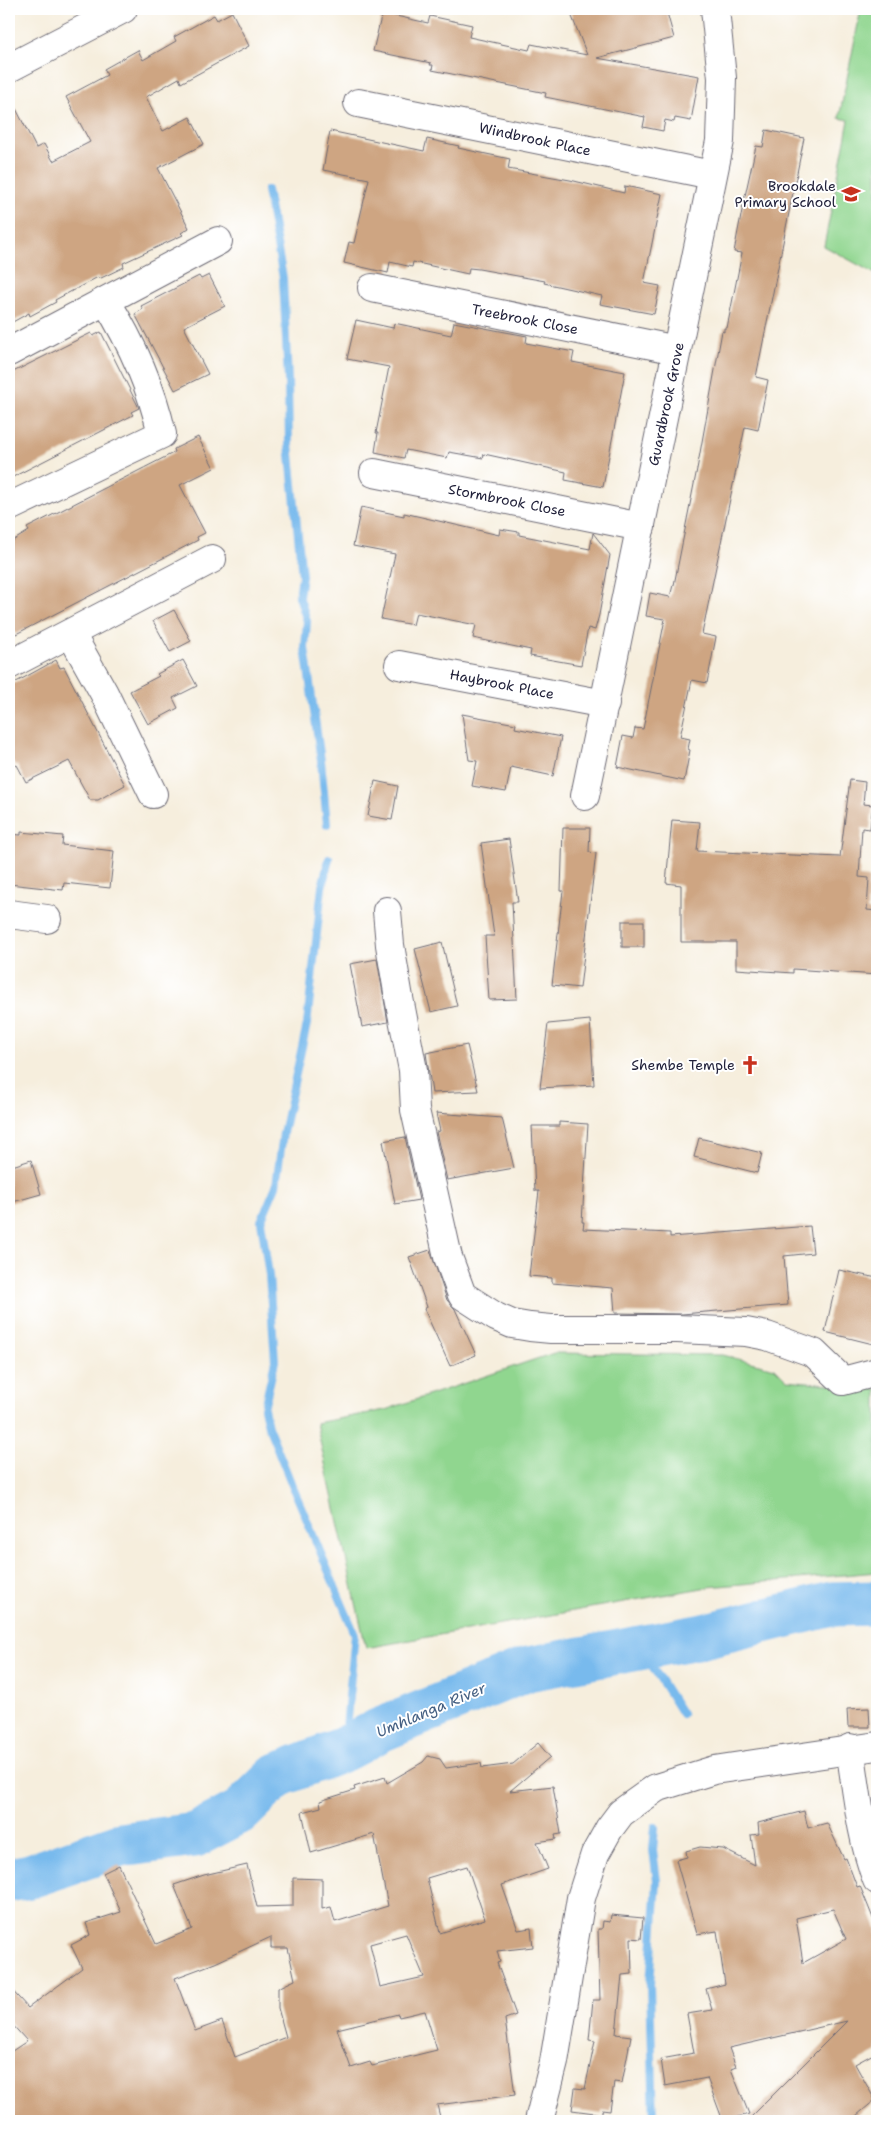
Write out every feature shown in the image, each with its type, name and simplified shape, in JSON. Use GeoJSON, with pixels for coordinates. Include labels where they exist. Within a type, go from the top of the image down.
{"type":"FeatureCollection","features":[{"type":"Feature","properties":{"kind":"street"},"geometry":{"type":"LineString","coordinates":[[9,68],[123,9]]}},
{"type":"Feature","properties":{"kind":"street","name":"Guardbrook Grove"},"geometry":{"type":"LineString","coordinates":[[585,796],[720,141],[722,107],[720,55],[715,9]]}},
{"type":"Feature","properties":{"kind":"street","name":"Windbrook Place"},"geometry":{"type":"LineString","coordinates":[[358,103],[712,175]]}},
{"type":"Feature","properties":{"kind":"street"},"geometry":{"type":"LineString","coordinates":[[9,352],[218,241]]}},
{"type":"Feature","properties":{"kind":"street","name":"Treebrook Close"},"geometry":{"type":"LineString","coordinates":[[372,288],[677,350]]}},
{"type":"Feature","properties":{"kind":"street"},"geometry":{"type":"LineString","coordinates":[[9,508],[162,434],[156,404],[142,368],[126,334],[106,301]]}},
{"type":"Feature","properties":{"kind":"street","name":"Stormbrook Close"},"geometry":{"type":"LineString","coordinates":[[374,472],[641,526]]}},
{"type":"Feature","properties":{"kind":"street"},"geometry":{"type":"LineString","coordinates":[[9,665],[212,559]]}},
{"type":"Feature","properties":{"kind":"street"},"geometry":{"type":"LineString","coordinates":[[71,634],[104,693],[153,794]]}},
{"type":"Feature","properties":{"kind":"street","name":"Haybrook Place"},"geometry":{"type":"LineString","coordinates":[[399,665],[604,704]]}},
{"type":"Feature","properties":{"kind":"street"},"geometry":{"type":"LineString","coordinates":[[387,911],[390,945],[414,1070],[415,1110],[448,1258],[462,1295],[496,1317],[512,1324],[551,1329],[677,1329],[746,1332],[767,1336],[814,1353],[843,1381],[877,1372]]}},
{"type":"Feature","properties":{"kind":"street"},"geometry":{"type":"LineString","coordinates":[[9,914],[46,920]]}},
{"type":"Feature","properties":{"kind":"street"},"geometry":{"type":"LineString","coordinates":[[539,2121],[554,2062],[581,1898],[595,1854],[608,1829],[621,1813],[656,1788],[714,1770],[850,1748],[877,1746]]}},
{"type":"Feature","properties":{"kind":"street"},"geometry":{"type":"LineString","coordinates":[[850,1748],[861,1822],[871,1864],[877,1880]]}},
{"type":"Feature","properties":{"kind":"green space","name":"Brookdale Primary School"},"geometry":{"type":"Polygon","coordinates":[[[861,9],[877,9],[877,275],[824,246],[849,120],[839,118],[861,9]]]}},
{"type":"Feature","properties":{"kind":"green space"},"geometry":{"type":"Polygon","coordinates":[[[554,1353],[722,1355],[775,1368],[787,1380],[877,1389],[877,1572],[708,1587],[366,1648],[316,1423],[385,1410],[554,1353]]]}},
{"type":"Feature","properties":{"kind":"building"},"geometry":{"type":"Polygon","coordinates":[[[569,9],[666,9],[674,38],[597,58],[699,76],[691,121],[675,118],[674,122],[665,120],[663,131],[643,127],[645,117],[545,97],[546,93],[432,70],[433,65],[430,65],[431,63],[373,51],[382,13],[428,23],[430,16],[472,25],[469,37],[529,50],[531,44],[587,55],[569,9]]]}},
{"type":"Feature","properties":{"kind":"building"},"geometry":{"type":"Polygon","coordinates":[[[232,12],[249,46],[181,83],[179,78],[146,97],[163,131],[190,117],[204,144],[158,168],[189,228],[181,233],[183,235],[123,263],[124,267],[99,279],[98,277],[30,316],[29,313],[9,324],[9,95],[36,148],[44,144],[53,161],[90,142],[66,97],[107,75],[104,69],[138,50],[143,60],[176,41],[174,37],[214,15],[217,20],[232,12]]]}},
{"type":"Feature","properties":{"kind":"building"},"geometry":{"type":"Polygon","coordinates":[[[766,130],[804,138],[756,377],[768,380],[758,430],[745,427],[702,634],[716,637],[707,683],[692,680],[680,737],[690,739],[688,749],[690,750],[684,781],[617,767],[623,736],[633,738],[635,728],[643,729],[665,619],[646,616],[650,593],[670,597],[674,585],[722,331],[724,332],[724,328],[727,328],[742,253],[734,252],[743,205],[756,146],[763,147],[766,130]]]}},
{"type":"Feature","properties":{"kind":"building"},"geometry":{"type":"Polygon","coordinates":[[[330,131],[424,151],[427,139],[510,159],[508,169],[570,180],[624,193],[625,186],[662,194],[644,283],[660,286],[654,314],[600,304],[602,296],[544,283],[545,281],[479,269],[469,268],[468,274],[413,262],[412,267],[390,262],[388,273],[344,263],[349,242],[354,243],[369,179],[323,170],[330,131]]]}},
{"type":"Feature","properties":{"kind":"building"},"geometry":{"type":"Polygon","coordinates":[[[209,275],[225,306],[184,327],[208,374],[175,390],[135,314],[143,309],[141,306],[199,276],[201,279],[209,275]]]}},
{"type":"Feature","properties":{"kind":"building"},"geometry":{"type":"Polygon","coordinates":[[[356,320],[393,328],[394,323],[451,335],[454,322],[527,336],[526,343],[574,352],[572,362],[625,372],[603,487],[565,480],[566,472],[484,454],[483,458],[449,452],[447,458],[406,450],[404,458],[375,452],[378,433],[376,433],[389,367],[347,359],[356,320]]]}},
{"type":"Feature","properties":{"kind":"building"},"geometry":{"type":"Polygon","coordinates":[[[101,332],[139,408],[131,412],[133,415],[9,479],[9,374],[91,333],[93,336],[101,332]]]}},
{"type":"Feature","properties":{"kind":"building"},"geometry":{"type":"Polygon","coordinates":[[[198,437],[214,468],[180,485],[205,533],[197,537],[198,540],[16,634],[14,631],[9,634],[9,543],[29,531],[27,528],[175,452],[174,449],[198,437]]]}},
{"type":"Feature","properties":{"kind":"building"},"geometry":{"type":"Polygon","coordinates":[[[361,507],[404,516],[404,513],[499,535],[500,529],[519,532],[519,535],[590,549],[593,533],[610,555],[599,615],[595,630],[588,628],[581,665],[530,656],[531,650],[473,638],[476,625],[416,613],[413,625],[381,619],[395,554],[353,546],[361,507]]]}},
{"type":"Feature","properties":{"kind":"building"},"geometry":{"type":"Polygon","coordinates":[[[174,610],[191,641],[170,652],[153,621],[174,610]]]}},
{"type":"Feature","properties":{"kind":"building"},"geometry":{"type":"Polygon","coordinates":[[[56,660],[60,668],[64,667],[125,785],[98,800],[90,800],[69,761],[26,782],[9,755],[9,686],[56,660]]]}},
{"type":"Feature","properties":{"kind":"building"},"geometry":{"type":"Polygon","coordinates":[[[183,660],[197,686],[173,698],[178,708],[148,724],[130,691],[159,676],[157,674],[183,660]]]}},
{"type":"Feature","properties":{"kind":"building"},"geometry":{"type":"Polygon","coordinates":[[[462,714],[516,724],[515,728],[561,737],[553,776],[511,767],[506,792],[472,786],[477,761],[469,760],[462,714]]]}},
{"type":"Feature","properties":{"kind":"building"},"geometry":{"type":"Polygon","coordinates":[[[850,780],[865,782],[863,804],[873,805],[870,829],[862,828],[859,877],[869,878],[867,910],[877,911],[877,975],[793,969],[793,973],[736,969],[736,942],[681,942],[681,885],[666,883],[672,820],[700,822],[697,851],[840,857],[850,780]]]}},
{"type":"Feature","properties":{"kind":"building"},"geometry":{"type":"Polygon","coordinates":[[[375,781],[398,786],[392,820],[368,816],[375,781]]]}},
{"type":"Feature","properties":{"kind":"building"},"geometry":{"type":"Polygon","coordinates":[[[563,828],[590,828],[589,852],[596,853],[580,988],[552,985],[563,891],[561,891],[563,828]]]}},
{"type":"Feature","properties":{"kind":"building"},"geometry":{"type":"Polygon","coordinates":[[[21,832],[63,836],[62,845],[114,851],[110,888],[64,883],[63,890],[9,884],[9,834],[21,835],[21,832]]]}},
{"type":"Feature","properties":{"kind":"building"},"geometry":{"type":"Polygon","coordinates":[[[509,839],[518,902],[512,902],[517,999],[489,1000],[485,936],[494,936],[481,843],[509,839]]]}},
{"type":"Feature","properties":{"kind":"building"},"geometry":{"type":"Polygon","coordinates":[[[622,921],[644,921],[644,947],[622,947],[622,921]]]}},
{"type":"Feature","properties":{"kind":"building"},"geometry":{"type":"Polygon","coordinates":[[[442,942],[457,1006],[431,1012],[415,949],[442,942]]]}},
{"type":"Feature","properties":{"kind":"building"},"geometry":{"type":"Polygon","coordinates":[[[377,959],[388,1022],[362,1027],[350,964],[377,959]]]}},
{"type":"Feature","properties":{"kind":"building"},"geometry":{"type":"Polygon","coordinates":[[[590,1020],[594,1085],[540,1088],[548,1024],[590,1020]]]}},
{"type":"Feature","properties":{"kind":"building"},"geometry":{"type":"Polygon","coordinates":[[[467,1045],[478,1091],[432,1093],[426,1053],[467,1045]]]}},
{"type":"Feature","properties":{"kind":"building"},"geometry":{"type":"Polygon","coordinates":[[[436,1113],[502,1118],[514,1168],[447,1180],[436,1132],[440,1131],[436,1113]]]}},
{"type":"Feature","properties":{"kind":"building"},"geometry":{"type":"Polygon","coordinates":[[[559,1122],[588,1124],[583,1229],[670,1233],[670,1237],[810,1226],[813,1253],[784,1256],[788,1305],[682,1314],[615,1313],[613,1288],[552,1283],[552,1278],[529,1276],[539,1191],[535,1191],[532,1126],[559,1126],[559,1122]]]}},
{"type":"Feature","properties":{"kind":"building"},"geometry":{"type":"Polygon","coordinates":[[[405,1137],[419,1200],[395,1204],[383,1141],[405,1137]]]}},
{"type":"Feature","properties":{"kind":"building"},"geometry":{"type":"Polygon","coordinates":[[[699,1138],[762,1153],[757,1173],[694,1157],[699,1138]]]}},
{"type":"Feature","properties":{"kind":"building"},"geometry":{"type":"Polygon","coordinates":[[[31,1160],[41,1194],[9,1203],[9,1167],[31,1160]]]}},
{"type":"Feature","properties":{"kind":"building"},"geometry":{"type":"Polygon","coordinates":[[[430,1250],[447,1300],[455,1309],[476,1355],[450,1366],[424,1309],[427,1307],[409,1257],[430,1250]]]}},
{"type":"Feature","properties":{"kind":"building"},"geometry":{"type":"Polygon","coordinates":[[[839,1270],[877,1278],[877,1345],[825,1332],[839,1270]]]}},
{"type":"Feature","properties":{"kind":"building"},"geometry":{"type":"Polygon","coordinates":[[[869,1708],[870,1727],[848,1727],[847,1709],[869,1708]]]}},
{"type":"Feature","properties":{"kind":"building"},"geometry":{"type":"Polygon","coordinates":[[[538,1743],[550,1757],[510,1791],[553,1786],[561,1834],[555,1835],[556,1839],[537,1842],[548,1869],[502,1885],[518,1930],[531,1928],[533,1947],[497,1951],[500,1962],[497,1963],[516,2015],[505,2019],[515,2095],[437,2105],[441,2121],[13,2121],[9,2105],[9,2053],[27,2041],[9,2021],[9,1987],[28,2008],[82,1968],[71,1945],[90,1935],[86,1923],[121,1912],[103,1873],[119,1865],[156,1944],[192,1929],[174,1885],[204,1875],[247,1865],[257,1907],[293,1906],[293,1878],[322,1879],[322,1909],[331,1907],[335,1922],[388,1906],[374,1834],[311,1853],[302,1812],[321,1807],[320,1801],[355,1790],[354,1787],[385,1777],[387,1783],[423,1762],[428,1756],[440,1759],[446,1768],[481,1763],[482,1768],[513,1764],[538,1743]],[[467,1866],[427,1878],[440,1933],[485,1919],[467,1866]],[[406,1934],[370,1944],[380,1987],[424,1977],[406,1934]],[[271,1937],[215,1963],[175,1978],[195,2031],[222,2021],[235,2057],[286,2037],[278,2008],[278,1988],[295,1980],[288,1948],[271,1948],[271,1937]],[[425,2011],[399,2017],[398,2014],[337,2029],[351,2068],[370,2062],[372,2066],[437,2050],[425,2011]]]}},
{"type":"Feature","properties":{"kind":"building"},"geometry":{"type":"Polygon","coordinates":[[[804,1811],[808,1828],[827,1823],[844,1859],[846,1858],[857,1887],[860,1886],[877,1928],[877,2052],[855,2064],[875,2100],[850,2121],[747,2121],[847,2021],[729,2048],[736,2067],[731,2069],[749,2114],[723,2121],[707,2078],[665,2086],[661,2059],[694,2053],[687,2014],[712,2010],[706,1989],[725,1984],[717,1931],[697,1934],[676,1860],[687,1857],[686,1851],[700,1847],[723,1849],[755,1865],[751,1835],[759,1834],[758,1823],[804,1811]],[[833,1909],[796,1918],[803,1963],[846,1939],[833,1909]]]}},
{"type":"Feature","properties":{"kind":"building"},"geometry":{"type":"Polygon","coordinates":[[[611,1915],[643,1918],[641,1939],[631,1938],[632,1974],[622,1975],[616,2034],[631,2036],[622,2083],[614,2082],[610,2111],[602,2110],[602,2114],[572,2110],[575,2088],[585,2089],[595,2041],[589,2040],[593,2000],[600,2000],[598,1929],[602,1929],[603,1921],[610,1922],[611,1915]]]}},
{"type":"Feature","properties":{"kind":"waterway"},"geometry":{"type":"LineString","coordinates":[[267,190],[283,278],[289,444],[302,576],[299,596],[307,621],[305,648],[321,761],[327,824]]}},
{"type":"Feature","properties":{"kind":"waterway"},"geometry":{"type":"LineString","coordinates":[[329,859],[322,887],[307,1024],[283,1133],[276,1186],[261,1221],[269,1275],[275,1361],[264,1408],[268,1426],[355,1634],[344,1749]]}},
{"type":"Feature","properties":{"kind":"waterway","name":"Umhlanga River"},"geometry":{"type":"LineString","coordinates":[[9,1880],[30,1876],[120,1845],[195,1835],[241,1811],[278,1775],[344,1749],[380,1730],[528,1669],[703,1636],[832,1604],[877,1603]]}},
{"type":"Feature","properties":{"kind":"waterway"},"geometry":{"type":"LineString","coordinates":[[640,1647],[682,1714]]}},
{"type":"Feature","properties":{"kind":"waterway"},"geometry":{"type":"LineString","coordinates":[[654,2121],[650,1985],[657,1881],[653,1850],[655,1827]]}},
{"type":"Feature","properties":{"kind":"place","name":"Brookdale Primary School"},"geometry":{"type":"Point","coordinates":[851,194]}},
{"type":"Feature","properties":{"kind":"place","name":"Shembe Temple"},"geometry":{"type":"Point","coordinates":[750,1065]}}]}
